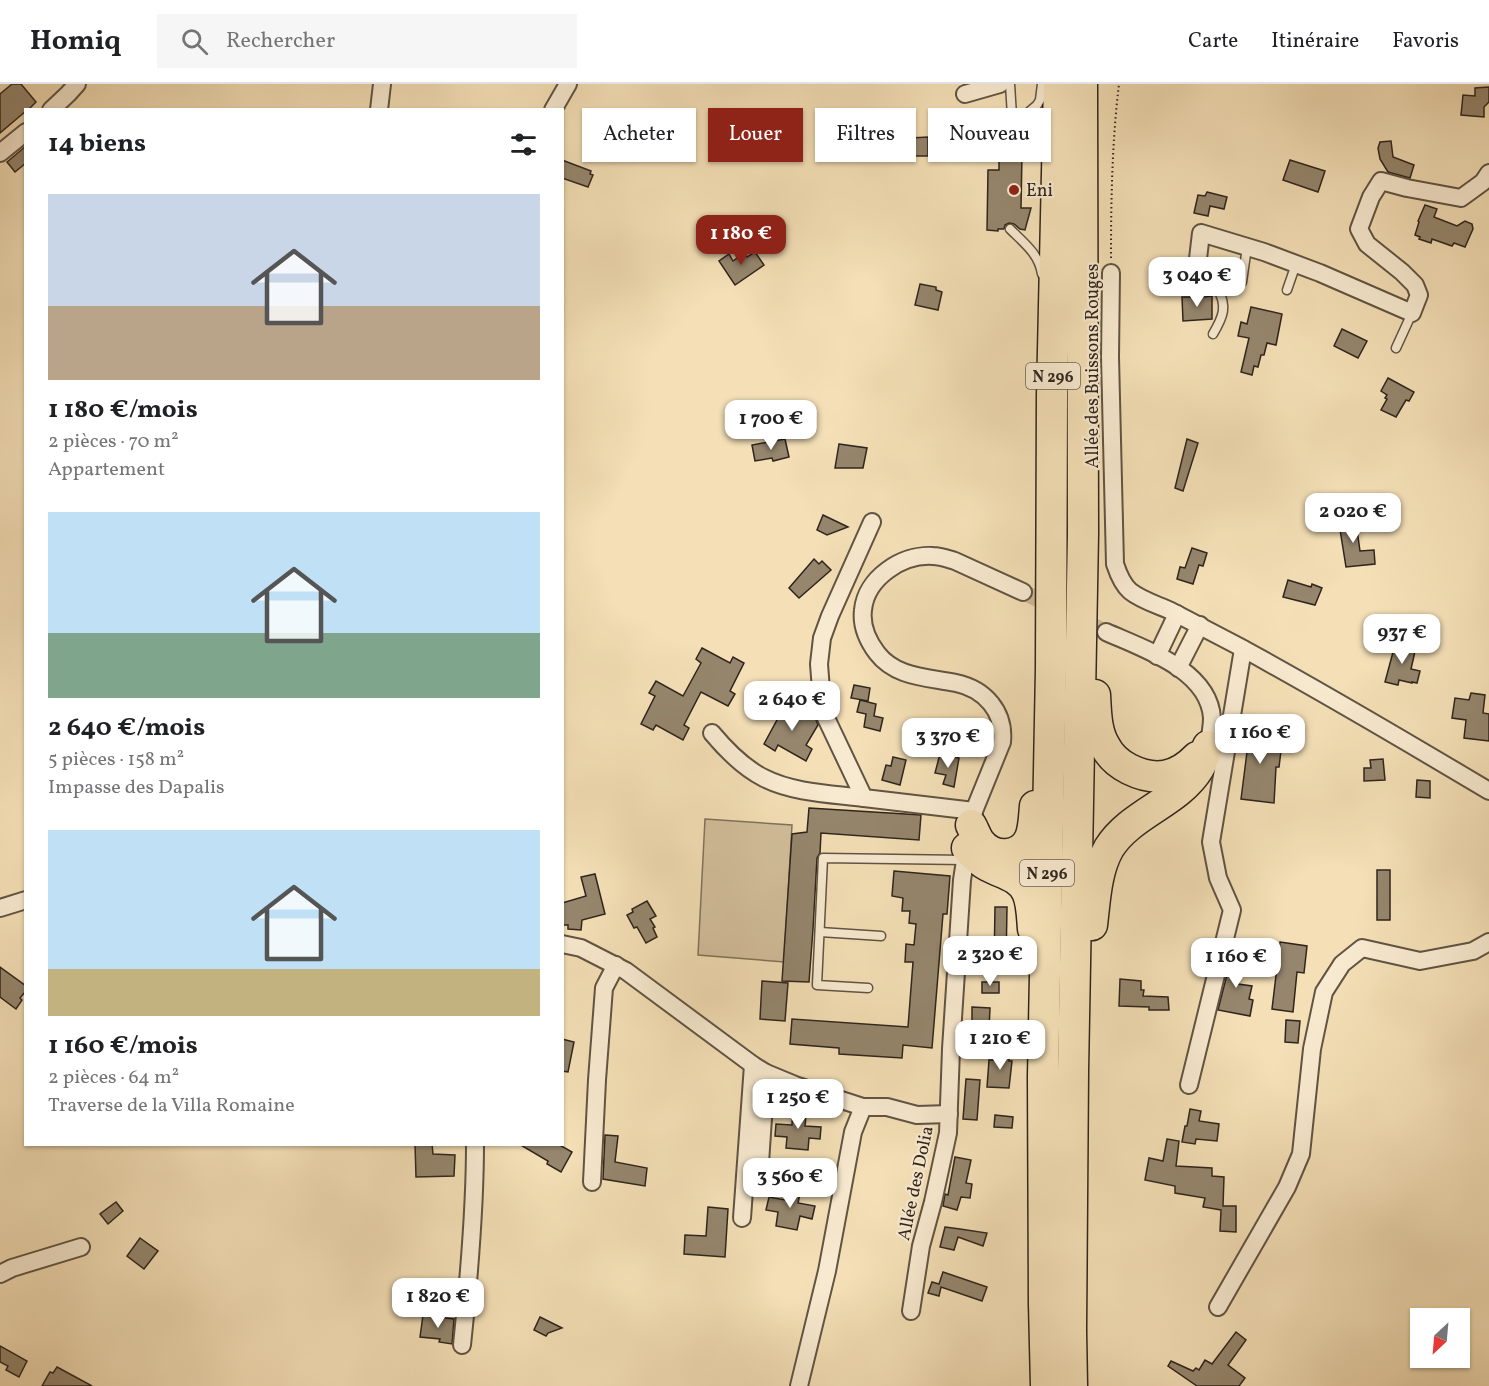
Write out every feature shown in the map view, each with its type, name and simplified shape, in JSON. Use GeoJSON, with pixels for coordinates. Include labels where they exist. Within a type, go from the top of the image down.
{"type":"FeatureCollection","features":[{"type":"Feature","properties":{"kind":"highway","name":"N 296"},"geometry":{"type":"LineString","coordinates":[[1037,1386],[1044,1304],[1042,1077],[1051,669],[1052,396],[1059,84]]}},
{"type":"Feature","properties":{"kind":"highway","name":"N 296"},"geometry":{"type":"LineString","coordinates":[[1072,1386],[1073,1071],[1083,534],[1082,84]]}},
{"type":"Feature","properties":{"kind":"highway","name":"N 296"},"geometry":{"type":"LineString","coordinates":[[1083,534],[1096,711],[1100,735],[1106,749],[1124,767],[1147,776],[1159,777],[1182,769],[1195,760],[1208,746]]}},
{"type":"Feature","properties":{"kind":"highway"},"geometry":{"type":"LineString","coordinates":[[969,836],[998,854],[1010,855],[1020,851],[1030,837],[1033,828],[1051,669]]}},
{"type":"Feature","properties":{"kind":"highway"},"geometry":{"type":"LineString","coordinates":[[1073,1071],[1095,900],[1104,858],[1111,846],[1128,828],[1173,795],[1193,777],[1208,746]]}},
{"type":"Feature","properties":{"kind":"highway"},"geometry":{"type":"LineString","coordinates":[[969,836],[980,861],[1019,881],[1030,902],[1042,1077]]}},
{"type":"Feature","properties":{"kind":"highway"},"geometry":{"type":"LineString","coordinates":[[1044,1304],[1046,1386]]}},
{"type":"Feature","properties":{"kind":"highway"},"geometry":{"type":"LineString","coordinates":[[1067,1386],[1071,1331]]}},
{"type":"Feature","properties":{"kind":"street"},"geometry":{"type":"LineString","coordinates":[[53,108],[76,84]]}},
{"type":"Feature","properties":{"kind":"street"},"geometry":{"type":"LineString","coordinates":[[379,108],[382,84]]}},
{"type":"Feature","properties":{"kind":"street"},"geometry":{"type":"LineString","coordinates":[[554,108],[568,84]]}},
{"type":"Feature","properties":{"kind":"street"},"geometry":{"type":"LineString","coordinates":[[965,94],[1000,84]]}},
{"type":"Feature","properties":{"kind":"street"},"geometry":{"type":"LineString","coordinates":[[0,153],[24,134]]}},
{"type":"Feature","properties":{"kind":"street"},"geometry":{"type":"LineString","coordinates":[[1196,276],[1200,233],[1320,273],[1412,313],[1419,295],[1415,285],[1367,244],[1359,229],[1371,197],[1381,181],[1461,198],[1483,182],[1489,173]]}},
{"type":"Feature","properties":{"kind":"street","name":"Allée des Buissons Rouges"},"geometry":{"type":"LineString","coordinates":[[1111,273],[1110,357],[1115,564],[1124,584],[1130,591],[1200,625],[1489,790]]}},
{"type":"Feature","properties":{"kind":"street"},"geometry":{"type":"LineString","coordinates":[[864,798],[826,718],[822,703],[819,664],[822,638],[830,616],[872,522]]}},
{"type":"Feature","properties":{"kind":"street","name":"Allée des Dolia"},"geometry":{"type":"LineString","coordinates":[[911,1311],[921,1246],[948,1133],[962,879],[969,836],[1002,742],[1003,732],[997,711],[989,700],[975,690],[958,683],[915,677],[891,666],[879,656],[869,642],[863,624],[863,610],[866,597],[885,572],[900,562],[914,557],[932,556],[955,561],[1023,592]]}},
{"type":"Feature","properties":{"kind":"street"},"geometry":{"type":"LineString","coordinates":[[1157,656],[1177,614]]}},
{"type":"Feature","properties":{"kind":"street"},"geometry":{"type":"LineString","coordinates":[[1178,668],[1200,625]]}},
{"type":"Feature","properties":{"kind":"street"},"geometry":{"type":"LineString","coordinates":[[1106,632],[1178,668],[1203,690],[1212,716],[1208,746]]}},
{"type":"Feature","properties":{"kind":"street"},"geometry":{"type":"LineString","coordinates":[[1189,1085],[1232,910],[1218,878],[1211,842],[1243,649]]}},
{"type":"Feature","properties":{"kind":"street"},"geometry":{"type":"LineString","coordinates":[[712,733],[728,752],[765,779],[780,785],[813,792],[864,798],[969,836]]}},
{"type":"Feature","properties":{"kind":"street"},"geometry":{"type":"LineString","coordinates":[[0,908],[24,901]]}},
{"type":"Feature","properties":{"kind":"street"},"geometry":{"type":"LineString","coordinates":[[1218,1307],[1287,1187],[1301,1154],[1312,1049],[1324,992],[1342,964],[1362,948],[1420,961],[1473,951],[1489,942]]}},
{"type":"Feature","properties":{"kind":"street"},"geometry":{"type":"LineString","coordinates":[[564,944],[581,948],[626,971],[759,1069],[795,1085],[863,1107],[887,1107],[917,1114],[949,1114]]}},
{"type":"Feature","properties":{"kind":"street"},"geometry":{"type":"LineString","coordinates":[[592,1182],[604,988],[615,965]]}},
{"type":"Feature","properties":{"kind":"street"},"geometry":{"type":"LineString","coordinates":[[759,1069],[759,1178]]}},
{"type":"Feature","properties":{"kind":"street"},"geometry":{"type":"LineString","coordinates":[[742,1218],[759,1069]]}},
{"type":"Feature","properties":{"kind":"street"},"geometry":{"type":"LineString","coordinates":[[799,1386],[827,1271],[852,1132],[863,1107]]}},
{"type":"Feature","properties":{"kind":"street"},"geometry":{"type":"LineString","coordinates":[[462,1345],[475,1193],[475,1146]]}},
{"type":"Feature","properties":{"kind":"street"},"geometry":{"type":"LineString","coordinates":[[0,1274],[12,1268],[81,1247]]}},
{"type":"Feature","properties":{"kind":"lane"},"geometry":{"type":"LineString","coordinates":[[1010,84],[1012,108]]}},
{"type":"Feature","properties":{"kind":"lane"},"geometry":{"type":"LineString","coordinates":[[1034,108],[1040,100],[1042,84]]}},
{"type":"Feature","properties":{"kind":"lane"},"geometry":{"type":"LineString","coordinates":[[1010,229],[1034,253],[1042,281]]}},
{"type":"Feature","properties":{"kind":"lane"},"geometry":{"type":"LineString","coordinates":[[1242,282],[1247,247]]}},
{"type":"Feature","properties":{"kind":"lane"},"geometry":{"type":"LineString","coordinates":[[1287,290],[1296,264]]}},
{"type":"Feature","properties":{"kind":"lane"},"geometry":{"type":"LineString","coordinates":[[1196,276],[1193,282],[1217,288],[1224,299],[1222,319],[1213,334]]}},
{"type":"Feature","properties":{"kind":"lane"},"geometry":{"type":"LineString","coordinates":[[1396,348],[1412,313]]}},
{"type":"Feature","properties":{"kind":"lane"},"geometry":{"type":"LineString","coordinates":[[1045,314],[1052,396]]}},
{"type":"Feature","properties":{"kind":"lane"},"geometry":{"type":"LineString","coordinates":[[868,988],[817,985],[824,858],[969,836]]}},
{"type":"Feature","properties":{"kind":"lane"},"geometry":{"type":"LineString","coordinates":[[820,932],[881,936]]}},
{"type":"Feature","properties":{"kind":"path","name":"Allée des Buissons Rouges"},"geometry":{"type":"LineString","coordinates":[[1111,273],[1112,190],[1119,84]]}},
{"type":"Feature","properties":{"kind":"shaded area"},"geometry":{"type":"Polygon","coordinates":[[[705,819],[792,825],[784,962],[698,955],[705,819]]]}},
{"type":"Feature","properties":{"kind":"building"},"geometry":{"type":"Polygon","coordinates":[[[12,84],[21,84],[36,102],[30,108],[24,108],[24,113],[0,133],[0,94],[12,84]]]}},
{"type":"Feature","properties":{"kind":"building"},"geometry":{"type":"Polygon","coordinates":[[[1489,87],[1489,102],[1484,107],[1484,117],[1461,115],[1463,95],[1475,96],[1475,88],[1489,87]]]}},
{"type":"Feature","properties":{"kind":"building"},"geometry":{"type":"Polygon","coordinates":[[[928,137],[928,156],[916,156],[916,138],[928,137]]]}},
{"type":"Feature","properties":{"kind":"building"},"geometry":{"type":"Polygon","coordinates":[[[1391,141],[1393,157],[1414,165],[1410,178],[1388,172],[1380,159],[1378,148],[1380,142],[1391,141]]]}},
{"type":"Feature","properties":{"kind":"building"},"geometry":{"type":"Polygon","coordinates":[[[24,148],[24,165],[15,172],[7,162],[24,148]]]}},
{"type":"Feature","properties":{"kind":"building"},"geometry":{"type":"Polygon","coordinates":[[[1290,160],[1325,171],[1318,192],[1283,180],[1290,160]]]}},
{"type":"Feature","properties":{"kind":"building"},"geometry":{"type":"Polygon","coordinates":[[[564,161],[591,171],[590,174],[593,175],[588,187],[564,179],[564,161]]]}},
{"type":"Feature","properties":{"kind":"building"},"geometry":{"type":"Polygon","coordinates":[[[999,162],[1022,162],[1021,208],[1031,208],[1025,230],[1009,223],[1004,229],[998,229],[998,231],[987,230],[988,170],[999,170],[999,162]]]}},
{"type":"Feature","properties":{"kind":"building"},"geometry":{"type":"Polygon","coordinates":[[[1207,192],[1227,197],[1224,209],[1210,206],[1208,216],[1194,213],[1198,195],[1205,196],[1207,192]]]}},
{"type":"Feature","properties":{"kind":"building"},"geometry":{"type":"Polygon","coordinates":[[[1425,205],[1437,209],[1434,217],[1457,226],[1465,221],[1472,224],[1473,229],[1465,247],[1454,243],[1452,246],[1432,239],[1431,243],[1415,235],[1425,205]]]}},
{"type":"Feature","properties":{"kind":"building"},"geometry":{"type":"Polygon","coordinates":[[[755,252],[764,265],[735,285],[719,261],[729,254],[733,261],[744,253],[747,257],[755,252]]]}},
{"type":"Feature","properties":{"kind":"building"},"geometry":{"type":"Polygon","coordinates":[[[920,284],[936,287],[936,290],[942,292],[938,310],[915,305],[920,284]]]}},
{"type":"Feature","properties":{"kind":"building"},"geometry":{"type":"Polygon","coordinates":[[[1195,294],[1204,297],[1212,296],[1212,319],[1183,321],[1182,297],[1192,297],[1195,294]]]}},
{"type":"Feature","properties":{"kind":"building"},"geometry":{"type":"Polygon","coordinates":[[[1251,307],[1282,314],[1276,345],[1267,343],[1264,355],[1261,355],[1258,367],[1254,366],[1252,375],[1241,372],[1249,338],[1238,336],[1241,322],[1247,324],[1251,307]]]}},
{"type":"Feature","properties":{"kind":"building"},"geometry":{"type":"Polygon","coordinates":[[[1342,329],[1367,341],[1358,358],[1334,346],[1342,329]]]}},
{"type":"Feature","properties":{"kind":"building"},"geometry":{"type":"Polygon","coordinates":[[[1388,378],[1414,392],[1409,401],[1406,400],[1396,417],[1381,410],[1387,395],[1381,391],[1388,378]]]}},
{"type":"Feature","properties":{"kind":"building"},"geometry":{"type":"Polygon","coordinates":[[[785,439],[789,457],[773,461],[772,458],[755,461],[752,445],[785,439]]]}},
{"type":"Feature","properties":{"kind":"building"},"geometry":{"type":"Polygon","coordinates":[[[1187,439],[1198,443],[1183,491],[1175,488],[1187,439]]]}},
{"type":"Feature","properties":{"kind":"building"},"geometry":{"type":"Polygon","coordinates":[[[839,444],[867,448],[863,468],[835,468],[839,444]]]}},
{"type":"Feature","properties":{"kind":"building"},"geometry":{"type":"Polygon","coordinates":[[[823,515],[848,527],[827,535],[817,530],[823,515]]]}},
{"type":"Feature","properties":{"kind":"building"},"geometry":{"type":"Polygon","coordinates":[[[1355,515],[1360,551],[1374,550],[1375,564],[1346,567],[1338,517],[1355,515]]]}},
{"type":"Feature","properties":{"kind":"building"},"geometry":{"type":"Polygon","coordinates":[[[1192,548],[1207,553],[1203,566],[1199,565],[1193,584],[1177,579],[1180,567],[1185,568],[1192,548]]]}},
{"type":"Feature","properties":{"kind":"building"},"geometry":{"type":"Polygon","coordinates":[[[814,559],[819,564],[822,561],[831,570],[799,598],[789,588],[814,559]]]}},
{"type":"Feature","properties":{"kind":"building"},"geometry":{"type":"Polygon","coordinates":[[[1288,580],[1322,588],[1315,605],[1283,597],[1288,580]]]}},
{"type":"Feature","properties":{"kind":"building"},"geometry":{"type":"Polygon","coordinates":[[[1396,641],[1416,647],[1411,669],[1420,671],[1417,683],[1399,680],[1398,685],[1385,682],[1396,641]]]}},
{"type":"Feature","properties":{"kind":"building"},"geometry":{"type":"Polygon","coordinates":[[[702,648],[730,663],[733,657],[744,663],[730,691],[735,694],[728,706],[701,692],[684,725],[689,728],[683,740],[656,725],[653,730],[641,724],[655,696],[649,693],[656,681],[683,696],[701,663],[696,659],[702,648]]]}},
{"type":"Feature","properties":{"kind":"building"},"geometry":{"type":"Polygon","coordinates":[[[854,685],[870,688],[868,701],[851,698],[854,685]]]}},
{"type":"Feature","properties":{"kind":"building"},"geometry":{"type":"Polygon","coordinates":[[[1471,693],[1485,695],[1483,713],[1489,714],[1489,741],[1464,738],[1466,720],[1452,718],[1455,698],[1469,700],[1471,693]]]}},
{"type":"Feature","properties":{"kind":"building"},"geometry":{"type":"Polygon","coordinates":[[[860,700],[876,704],[874,716],[883,718],[880,731],[864,727],[866,714],[857,712],[860,700]]]}},
{"type":"Feature","properties":{"kind":"building"},"geometry":{"type":"Polygon","coordinates":[[[779,703],[806,718],[810,711],[814,714],[818,725],[806,745],[812,749],[806,761],[778,745],[775,751],[764,744],[778,718],[772,715],[779,703]]]}},
{"type":"Feature","properties":{"kind":"building"},"geometry":{"type":"Polygon","coordinates":[[[1241,731],[1270,734],[1269,738],[1287,740],[1286,751],[1281,751],[1279,767],[1276,767],[1274,803],[1241,799],[1247,752],[1238,751],[1241,731]]]}},
{"type":"Feature","properties":{"kind":"building"},"geometry":{"type":"Polygon","coordinates":[[[940,754],[959,758],[954,787],[943,784],[946,775],[935,773],[940,754]]]}},
{"type":"Feature","properties":{"kind":"building"},"geometry":{"type":"Polygon","coordinates":[[[893,757],[906,760],[900,785],[882,780],[886,765],[891,766],[893,757]]]}},
{"type":"Feature","properties":{"kind":"building"},"geometry":{"type":"Polygon","coordinates":[[[1383,759],[1385,780],[1364,781],[1364,768],[1371,768],[1370,760],[1383,759]]]}},
{"type":"Feature","properties":{"kind":"building"},"geometry":{"type":"Polygon","coordinates":[[[1417,780],[1430,781],[1430,798],[1416,797],[1417,780]]]}},
{"type":"Feature","properties":{"kind":"building"},"geometry":{"type":"Polygon","coordinates":[[[809,808],[921,815],[919,840],[821,833],[820,853],[817,858],[809,982],[782,981],[792,834],[807,832],[809,808]]]}},
{"type":"Feature","properties":{"kind":"building"},"geometry":{"type":"Polygon","coordinates":[[[1377,870],[1390,870],[1390,920],[1377,920],[1377,870]]]}},
{"type":"Feature","properties":{"kind":"building"},"geometry":{"type":"Polygon","coordinates":[[[894,871],[950,876],[947,914],[943,914],[932,1048],[903,1045],[902,1058],[839,1054],[839,1048],[790,1044],[792,1019],[908,1027],[913,962],[905,962],[906,944],[914,945],[916,924],[909,923],[910,911],[902,911],[903,898],[892,896],[894,871]]]}},
{"type":"Feature","properties":{"kind":"building"},"geometry":{"type":"Polygon","coordinates":[[[595,874],[605,914],[582,920],[581,930],[568,929],[568,925],[564,925],[564,902],[586,896],[581,877],[595,874]]]}},
{"type":"Feature","properties":{"kind":"building"},"geometry":{"type":"Polygon","coordinates":[[[647,901],[656,916],[650,919],[657,937],[646,943],[627,915],[633,912],[632,909],[647,901]]]}},
{"type":"Feature","properties":{"kind":"building"},"geometry":{"type":"Polygon","coordinates":[[[995,907],[1007,907],[1006,965],[994,965],[995,907]]]}},
{"type":"Feature","properties":{"kind":"building"},"geometry":{"type":"Polygon","coordinates":[[[1280,942],[1307,946],[1304,973],[1297,972],[1293,1012],[1272,1009],[1280,942]]]}},
{"type":"Feature","properties":{"kind":"building"},"geometry":{"type":"Polygon","coordinates":[[[1233,951],[1245,954],[1238,984],[1252,986],[1249,999],[1253,1000],[1250,1016],[1218,1010],[1233,951]]]}},
{"type":"Feature","properties":{"kind":"building"},"geometry":{"type":"Polygon","coordinates":[[[0,967],[24,985],[24,993],[16,1009],[0,997],[0,967]]]}},
{"type":"Feature","properties":{"kind":"building"},"geometry":{"type":"Polygon","coordinates":[[[1120,979],[1141,981],[1143,996],[1168,997],[1169,1010],[1119,1006],[1120,979]]]}},
{"type":"Feature","properties":{"kind":"building"},"geometry":{"type":"Polygon","coordinates":[[[762,981],[788,983],[785,1021],[760,1019],[762,981]]]}},
{"type":"Feature","properties":{"kind":"building"},"geometry":{"type":"Polygon","coordinates":[[[982,982],[999,982],[999,993],[982,993],[982,982]]]}},
{"type":"Feature","properties":{"kind":"building"},"geometry":{"type":"Polygon","coordinates":[[[972,1007],[990,1008],[989,1029],[972,1029],[972,1007]]]}},
{"type":"Feature","properties":{"kind":"building"},"geometry":{"type":"Polygon","coordinates":[[[1286,1020],[1300,1021],[1298,1043],[1285,1042],[1286,1020]]]}},
{"type":"Feature","properties":{"kind":"building"},"geometry":{"type":"Polygon","coordinates":[[[564,1040],[574,1042],[568,1072],[564,1071],[564,1040]]]}},
{"type":"Feature","properties":{"kind":"building"},"geometry":{"type":"Polygon","coordinates":[[[994,1052],[1010,1053],[1009,1061],[1012,1061],[1009,1088],[987,1087],[989,1060],[994,1060],[994,1052]]]}},
{"type":"Feature","properties":{"kind":"building"},"geometry":{"type":"Polygon","coordinates":[[[966,1079],[980,1080],[977,1120],[963,1119],[966,1079]]]}},
{"type":"Feature","properties":{"kind":"building"},"geometry":{"type":"Polygon","coordinates":[[[793,1103],[807,1104],[805,1126],[821,1127],[820,1139],[809,1138],[808,1150],[786,1148],[787,1137],[775,1136],[776,1124],[792,1125],[793,1103]]]}},
{"type":"Feature","properties":{"kind":"building"},"geometry":{"type":"Polygon","coordinates":[[[1190,1109],[1201,1111],[1199,1121],[1219,1124],[1217,1141],[1196,1139],[1195,1144],[1182,1142],[1190,1109]]]}},
{"type":"Feature","properties":{"kind":"building"},"geometry":{"type":"Polygon","coordinates":[[[995,1115],[1013,1117],[1012,1128],[994,1127],[995,1115]]]}},
{"type":"Feature","properties":{"kind":"building"},"geometry":{"type":"Polygon","coordinates":[[[605,1135],[618,1136],[615,1162],[647,1168],[645,1186],[603,1179],[605,1135]]]}},
{"type":"Feature","properties":{"kind":"building"},"geometry":{"type":"Polygon","coordinates":[[[1167,1139],[1179,1141],[1176,1166],[1212,1168],[1212,1176],[1224,1177],[1223,1206],[1236,1206],[1236,1232],[1220,1231],[1221,1210],[1203,1207],[1205,1198],[1175,1193],[1175,1186],[1145,1180],[1149,1158],[1163,1161],[1167,1139]]]}},
{"type":"Feature","properties":{"kind":"building"},"geometry":{"type":"Polygon","coordinates":[[[415,1146],[432,1146],[433,1154],[455,1155],[454,1176],[416,1177],[415,1146]]]}},
{"type":"Feature","properties":{"kind":"building"},"geometry":{"type":"Polygon","coordinates":[[[522,1146],[562,1146],[572,1152],[561,1172],[547,1164],[548,1161],[522,1146]]]}},
{"type":"Feature","properties":{"kind":"building"},"geometry":{"type":"Polygon","coordinates":[[[955,1157],[971,1160],[966,1183],[972,1184],[970,1198],[961,1197],[957,1210],[943,1206],[945,1194],[948,1195],[955,1157]]]}},
{"type":"Feature","properties":{"kind":"building"},"geometry":{"type":"Polygon","coordinates":[[[788,1187],[801,1189],[798,1203],[815,1206],[812,1219],[800,1216],[797,1230],[776,1226],[778,1212],[766,1210],[769,1197],[785,1200],[788,1187]]]}},
{"type":"Feature","properties":{"kind":"building"},"geometry":{"type":"Polygon","coordinates":[[[116,1202],[123,1211],[108,1224],[100,1214],[116,1202]]]}},
{"type":"Feature","properties":{"kind":"building"},"geometry":{"type":"Polygon","coordinates":[[[708,1207],[728,1209],[725,1257],[684,1254],[685,1235],[706,1236],[708,1207]]]}},
{"type":"Feature","properties":{"kind":"building"},"geometry":{"type":"Polygon","coordinates":[[[945,1227],[987,1233],[983,1246],[958,1237],[954,1250],[940,1247],[945,1227]]]}},
{"type":"Feature","properties":{"kind":"building"},"geometry":{"type":"Polygon","coordinates":[[[140,1238],[158,1251],[144,1269],[127,1256],[140,1238]]]}},
{"type":"Feature","properties":{"kind":"building"},"geometry":{"type":"Polygon","coordinates":[[[943,1272],[987,1287],[982,1301],[941,1287],[939,1296],[928,1293],[932,1282],[939,1284],[943,1272]]]}},
{"type":"Feature","properties":{"kind":"building"},"geometry":{"type":"Polygon","coordinates":[[[423,1315],[454,1319],[452,1344],[439,1342],[440,1339],[420,1337],[423,1315]]]}},
{"type":"Feature","properties":{"kind":"building"},"geometry":{"type":"Polygon","coordinates":[[[540,1317],[562,1328],[546,1336],[534,1330],[540,1317]]]}},
{"type":"Feature","properties":{"kind":"building"},"geometry":{"type":"Polygon","coordinates":[[[1236,1332],[1246,1340],[1228,1365],[1245,1378],[1239,1386],[1197,1386],[1168,1366],[1171,1361],[1193,1371],[1196,1368],[1199,1370],[1205,1360],[1212,1364],[1236,1332]]]}},
{"type":"Feature","properties":{"kind":"building"},"geometry":{"type":"Polygon","coordinates":[[[0,1346],[27,1361],[19,1377],[6,1370],[8,1366],[0,1362],[0,1346]]]}},
{"type":"Feature","properties":{"kind":"building"},"geometry":{"type":"Polygon","coordinates":[[[57,1367],[92,1386],[42,1386],[50,1372],[53,1373],[57,1367]]]}},
{"type":"Feature","properties":{"kind":"tunnel"},"geometry":{"type":"LineString","coordinates":[[1023,592],[1106,632]]}},
{"type":"Feature","properties":{"kind":"place","name":"Eni"},"geometry":{"type":"Point","coordinates":[1014,190]}}]}
